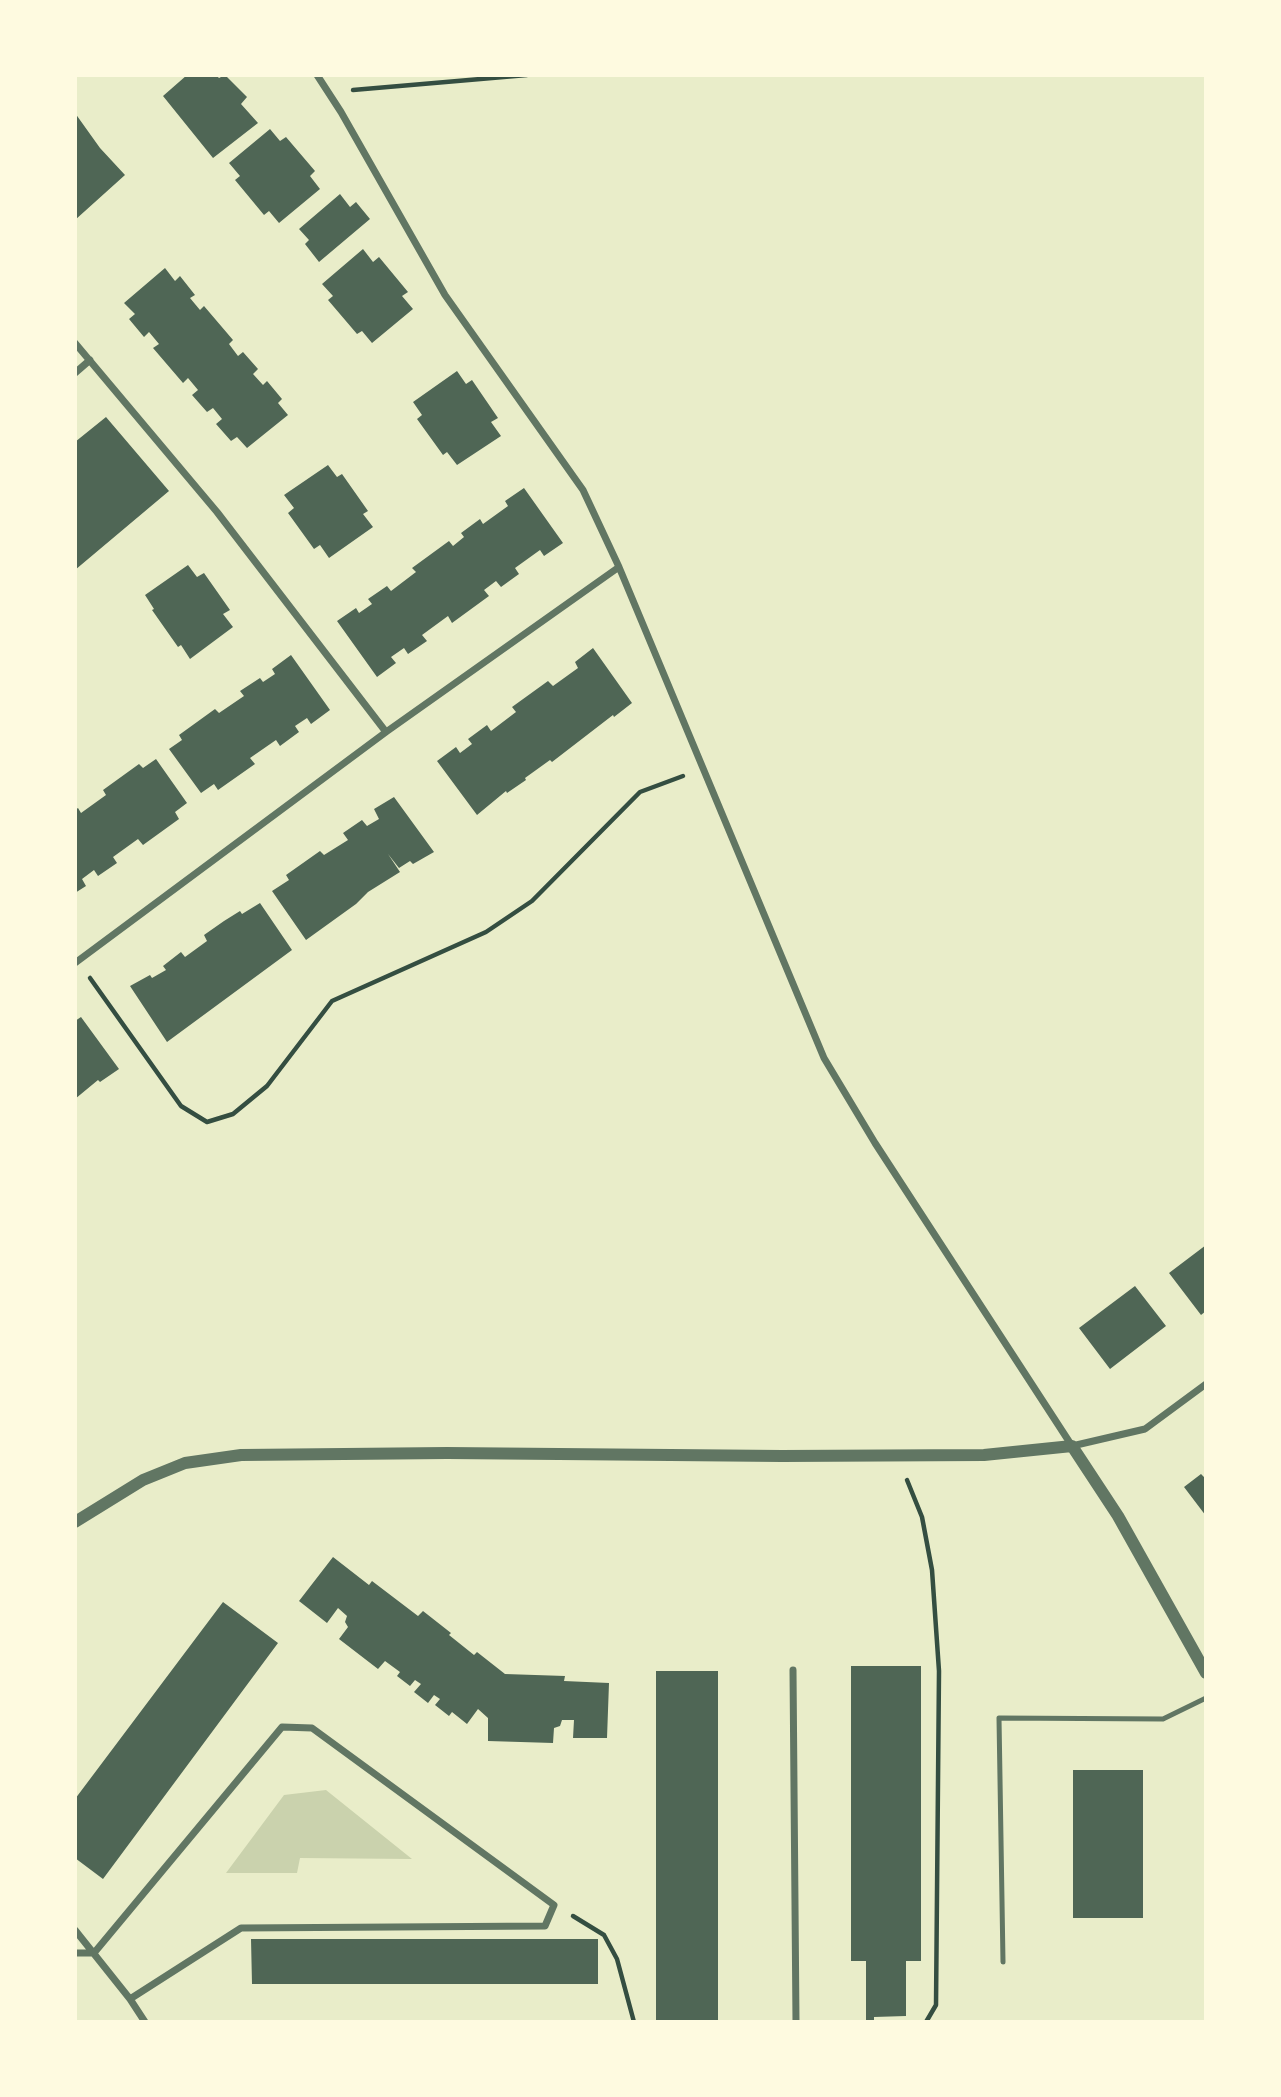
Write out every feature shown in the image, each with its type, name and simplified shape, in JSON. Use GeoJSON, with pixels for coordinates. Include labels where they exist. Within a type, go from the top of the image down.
{"type":"FeatureCollection","features":[{"type":"Feature","properties":{"kind":"street"},"geometry":{"type":"LineString","coordinates":[[317,75],[445,295],[583,490],[619,567],[824,1058],[875,1143],[1118,1516],[1206,1673]]}},
{"type":"Feature","properties":{"kind":"street"},"geometry":{"type":"LineString","coordinates":[[75,343],[217,512],[386,732]]}},
{"type":"Feature","properties":{"kind":"street"},"geometry":{"type":"LineString","coordinates":[[75,373],[90,360]]}},
{"type":"Feature","properties":{"kind":"street"},"geometry":{"type":"LineString","coordinates":[[76,960],[386,732],[619,567]]}},
{"type":"Feature","properties":{"kind":"street"},"geometry":{"type":"LineString","coordinates":[[75,1522],[142,1480],[185,1463],[242,1455],[984,1455],[1072,1446],[1145,1429],[1206,1384]]}},
{"type":"Feature","properties":{"kind":"street"},"geometry":{"type":"LineString","coordinates":[[793,1670],[796,2022]]}},
{"type":"Feature","properties":{"kind":"street"},"geometry":{"type":"LineString","coordinates":[[94,1954],[282,1727],[312,1728],[554,1905],[545,1926],[241,1928],[130,1999]]}},
{"type":"Feature","properties":{"kind":"street"},"geometry":{"type":"LineString","coordinates":[[75,1930],[145,2022]]}},
{"type":"Feature","properties":{"kind":"street"},"geometry":{"type":"LineString","coordinates":[[75,1953],[94,1954]]}},
{"type":"Feature","properties":{"kind":"lane"},"geometry":{"type":"LineString","coordinates":[[1003,1962],[999,1718],[1163,1719],[1206,1698]]}},
{"type":"Feature","properties":{"kind":"path"},"geometry":{"type":"LineString","coordinates":[[328,92],[527,75]]}},
{"type":"Feature","properties":{"kind":"path"},"geometry":{"type":"LineString","coordinates":[[76,960],[181,1106],[206,1122],[233,1114],[267,1086],[332,1001],[486,932],[532,901],[640,792],[704,769]]}},
{"type":"Feature","properties":{"kind":"path"},"geometry":{"type":"LineString","coordinates":[[897,1454],[922,1517],[932,1570],[939,1671],[936,2005],[926,2022]]}},
{"type":"Feature","properties":{"kind":"path"},"geometry":{"type":"LineString","coordinates":[[554,1905],[604,1935],[617,1959],[634,2022]]}},
{"type":"Feature","properties":{"kind":"green space"},"geometry":{"type":"Polygon","coordinates":[[[326,1790],[412,1859],[300,1858],[297,1873],[226,1873],[284,1795],[326,1790]]]}},
{"type":"Feature","properties":{"kind":"building"},"geometry":{"type":"Polygon","coordinates":[[[187,75],[216,75],[219,78],[225,75],[247,97],[241,104],[258,123],[213,158],[163,96],[187,75]]]}},
{"type":"Feature","properties":{"kind":"building"},"geometry":{"type":"Polygon","coordinates":[[[75,113],[100,148],[125,175],[75,220],[75,113]]]}},
{"type":"Feature","properties":{"kind":"building"},"geometry":{"type":"Polygon","coordinates":[[[270,129],[280,141],[286,137],[315,171],[310,176],[320,189],[279,223],[269,211],[264,215],[235,180],[240,176],[229,163],[270,129]]]}},
{"type":"Feature","properties":{"kind":"building"},"geometry":{"type":"Polygon","coordinates":[[[340,194],[350,207],[356,202],[370,219],[319,262],[305,244],[309,240],[299,229],[340,194]]]}},
{"type":"Feature","properties":{"kind":"building"},"geometry":{"type":"Polygon","coordinates":[[[363,249],[373,262],[379,257],[408,292],[402,296],[413,309],[372,343],[362,331],[357,334],[328,300],[333,296],[322,284],[363,249]]]}},
{"type":"Feature","properties":{"kind":"building"},"geometry":{"type":"Polygon","coordinates":[[[165,268],[175,281],[180,276],[195,295],[190,298],[200,310],[204,306],[233,340],[229,344],[238,356],[243,352],[258,369],[253,374],[263,385],[267,381],[282,399],[278,403],[288,415],[247,448],[237,437],[231,441],[216,424],[222,419],[213,408],[207,412],[192,395],[198,390],[188,378],[183,383],[153,348],[159,344],[149,332],[144,337],[129,319],[135,314],[124,303],[165,268]]]}},
{"type":"Feature","properties":{"kind":"building"},"geometry":{"type":"Polygon","coordinates":[[[457,371],[466,384],[472,380],[498,418],[491,422],[501,436],[457,465],[447,452],[443,455],[417,419],[422,415],[413,402],[457,371]]]}},
{"type":"Feature","properties":{"kind":"building"},"geometry":{"type":"Polygon","coordinates":[[[106,417],[169,491],[75,570],[75,442],[106,417]]]}},
{"type":"Feature","properties":{"kind":"building"},"geometry":{"type":"Polygon","coordinates":[[[328,465],[337,477],[342,474],[368,511],[363,514],[373,527],[329,558],[320,545],[314,549],[288,513],[294,508],[284,495],[328,465]]]}},
{"type":"Feature","properties":{"kind":"building"},"geometry":{"type":"Polygon","coordinates":[[[524,488],[563,543],[544,556],[540,550],[515,568],[519,574],[501,587],[496,581],[484,590],[489,596],[452,623],[448,616],[422,635],[427,641],[408,654],[404,648],[391,657],[396,663],[377,677],[337,621],[356,608],[359,613],[372,604],[368,599],[387,586],[391,591],[416,572],[412,568],[449,541],[453,546],[464,537],[461,533],[480,519],[483,524],[508,506],[505,501],[524,488]]]}},
{"type":"Feature","properties":{"kind":"building"},"geometry":{"type":"Polygon","coordinates":[[[188,565],[197,577],[204,573],[230,610],[223,614],[233,627],[190,659],[181,645],[178,647],[152,610],[154,609],[145,595],[188,565]]]}},
{"type":"Feature","properties":{"kind":"building"},"geometry":{"type":"Polygon","coordinates":[[[593,648],[632,703],[552,762],[550,760],[525,778],[526,780],[507,793],[506,791],[477,815],[437,761],[456,747],[460,753],[472,744],[468,739],[487,725],[491,731],[516,712],[512,707],[548,681],[553,686],[578,668],[575,662],[593,648]]]}},
{"type":"Feature","properties":{"kind":"building"},"geometry":{"type":"Polygon","coordinates":[[[291,655],[330,710],[311,724],[307,718],[295,726],[299,732],[280,746],[276,740],[250,758],[255,764],[218,790],[214,784],[201,793],[169,749],[182,740],[179,735],[215,709],[219,713],[244,696],[240,691],[260,678],[263,682],[275,674],[272,669],[291,655]]]}},
{"type":"Feature","properties":{"kind":"building"},"geometry":{"type":"Polygon","coordinates":[[[156,759],[187,803],[175,812],[179,819],[143,845],[138,839],[113,857],[117,863],[98,876],[94,870],[82,879],[86,886],[75,893],[75,810],[78,808],[81,813],[106,795],[103,790],[139,764],[143,768],[156,759]]]}},
{"type":"Feature","properties":{"kind":"building"},"geometry":{"type":"Polygon","coordinates":[[[394,797],[434,852],[413,864],[410,861],[399,868],[388,854],[400,872],[368,892],[356,904],[306,940],[272,891],[289,880],[286,875],[320,851],[324,855],[348,840],[343,833],[362,820],[367,826],[379,819],[374,809],[394,797]]]}},
{"type":"Feature","properties":{"kind":"building"},"geometry":{"type":"Polygon","coordinates":[[[260,903],[292,950],[167,1042],[130,986],[166,970],[163,966],[181,952],[185,957],[207,941],[204,935],[240,911],[242,914],[260,903]]]}},
{"type":"Feature","properties":{"kind":"building"},"geometry":{"type":"Polygon","coordinates":[[[81,1017],[119,1069],[100,1082],[98,1080],[75,1099],[75,1021],[81,1017]]]}},
{"type":"Feature","properties":{"kind":"building"},"geometry":{"type":"Polygon","coordinates":[[[1206,1245],[1206,1311],[1201,1315],[1169,1273],[1206,1245]]]}},
{"type":"Feature","properties":{"kind":"building"},"geometry":{"type":"Polygon","coordinates":[[[1135,1286],[1166,1326],[1110,1369],[1079,1328],[1135,1286]]]}},
{"type":"Feature","properties":{"kind":"building"},"geometry":{"type":"Polygon","coordinates":[[[1201,1474],[1206,1479],[1206,1516],[1184,1487],[1201,1474]]]}},
{"type":"Feature","properties":{"kind":"building"},"geometry":{"type":"Polygon","coordinates":[[[333,1557],[369,1585],[372,1581],[418,1616],[423,1611],[474,1655],[477,1652],[505,1674],[565,1676],[564,1681],[609,1683],[607,1738],[573,1738],[574,1720],[562,1720],[560,1726],[554,1728],[553,1743],[488,1741],[488,1718],[478,1709],[467,1724],[452,1712],[449,1716],[435,1705],[440,1699],[434,1695],[428,1703],[414,1692],[421,1684],[415,1680],[410,1686],[397,1676],[400,1672],[385,1661],[378,1669],[339,1639],[348,1627],[345,1622],[347,1616],[338,1608],[327,1623],[299,1601],[333,1557]]]}},
{"type":"Feature","properties":{"kind":"building"},"geometry":{"type":"Polygon","coordinates":[[[223,1602],[278,1643],[103,1879],[75,1858],[75,1799],[223,1602]]]}},
{"type":"Feature","properties":{"kind":"building"},"geometry":{"type":"Polygon","coordinates":[[[851,1666],[921,1666],[921,1961],[906,1961],[906,2016],[874,2017],[874,2020],[866,2020],[866,1961],[851,1961],[851,1666]]]}},
{"type":"Feature","properties":{"kind":"building"},"geometry":{"type":"Polygon","coordinates":[[[656,1671],[718,1671],[718,2022],[656,2022],[656,1671]]]}},
{"type":"Feature","properties":{"kind":"building"},"geometry":{"type":"Polygon","coordinates":[[[1073,1770],[1143,1770],[1143,1918],[1073,1918],[1073,1770]]]}},
{"type":"Feature","properties":{"kind":"building"},"geometry":{"type":"Polygon","coordinates":[[[251,1939],[598,1939],[598,1984],[252,1984],[251,1939]]]}}]}
